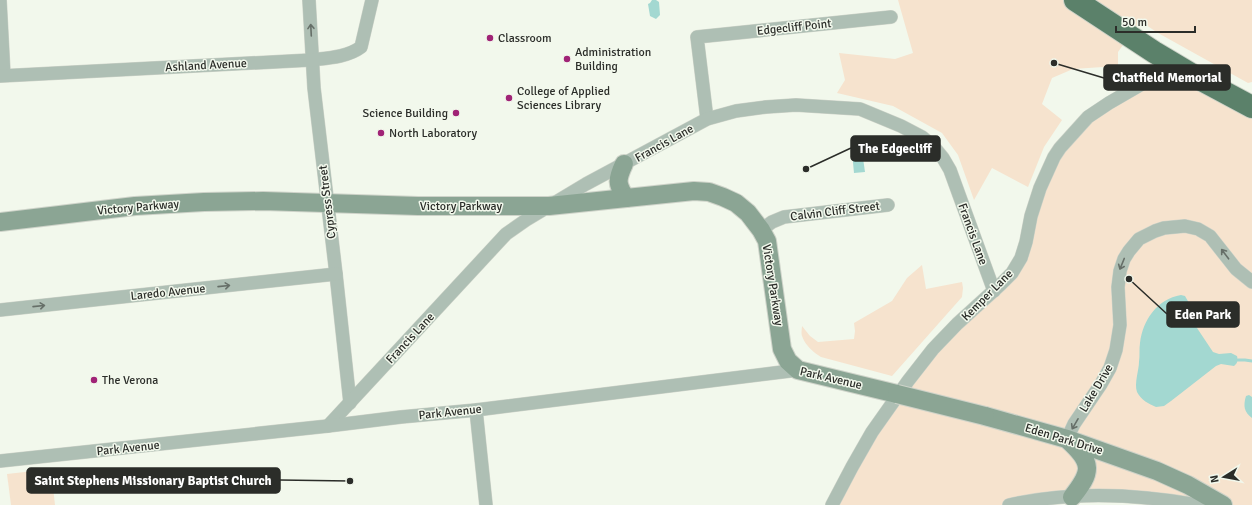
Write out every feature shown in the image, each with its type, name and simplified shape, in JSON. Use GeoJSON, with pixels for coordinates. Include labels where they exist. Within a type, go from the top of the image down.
{"type":"FeatureCollection","features":[{"type":"Feature","properties":{"kind":"highway"},"geometry":{"type":"LineString","coordinates":[[1075,0],[1196,77],[1251,105]]}},
{"type":"Feature","properties":{"kind":"street"},"geometry":{"type":"LineString","coordinates":[[0,0],[2,76]]}},
{"type":"Feature","properties":{"kind":"street","name":"Cypress Street"},"geometry":{"type":"LineString","coordinates":[[309,0],[314,88],[350,403]]}},
{"type":"Feature","properties":{"kind":"street","name":"Ashland Avenue"},"geometry":{"type":"LineString","coordinates":[[2,76],[312,60],[349,54],[356,52],[361,47],[372,0]]}},
{"type":"Feature","properties":{"kind":"street","name":"Edgecliff Point"},"geometry":{"type":"LineString","coordinates":[[706,119],[697,37],[891,17]]}},
{"type":"Feature","properties":{"kind":"street","name":"Kemper Lane"},"geometry":{"type":"LineString","coordinates":[[832,505],[872,432],[896,397],[933,349],[957,324],[994,291],[1012,272],[1021,258],[1031,216],[1040,188],[1054,157],[1060,148],[1088,117],[1109,102],[1147,81],[1171,62]]}},
{"type":"Feature","properties":{"kind":"street","name":"Francis Lane"},"geometry":{"type":"LineString","coordinates":[[328,426],[506,234],[526,220],[586,184],[706,119],[736,111],[796,105],[860,109],[901,126],[922,137],[934,147],[950,170],[994,291]]}},
{"type":"Feature","properties":{"kind":"street"},"geometry":{"type":"LineString","coordinates":[[624,164],[618,180],[620,189],[626,198]]}},
{"type":"Feature","properties":{"kind":"street","name":"Victory Parkway"},"geometry":{"type":"LineString","coordinates":[[0,222],[150,205],[234,202],[327,202],[418,206],[549,206],[694,191],[708,192],[723,196],[736,203],[748,213],[761,230],[767,241],[782,349],[788,361],[807,372]]}},
{"type":"Feature","properties":{"kind":"street","name":"Calvin Cliff Street"},"geometry":{"type":"LineString","coordinates":[[761,230],[772,222],[784,217],[888,205]]}},
{"type":"Feature","properties":{"kind":"street","name":"Lake Drive"},"geometry":{"type":"LineString","coordinates":[[1067,439],[1074,424],[1110,368],[1116,350],[1120,325],[1118,287],[1120,271],[1129,250],[1139,239],[1155,231],[1170,227],[1185,226],[1198,229],[1210,236],[1236,269],[1252,282]]}},
{"type":"Feature","properties":{"kind":"street","name":"Laredo Avenue"},"geometry":{"type":"LineString","coordinates":[[0,310],[336,274]]}},
{"type":"Feature","properties":{"kind":"street","name":"Park Avenue"},"geometry":{"type":"LineString","coordinates":[[0,462],[807,372],[898,394]]}},
{"type":"Feature","properties":{"kind":"street","name":"Eden Park Drive"},"geometry":{"type":"LineString","coordinates":[[898,394],[1067,439],[1157,471],[1188,485],[1223,505]]}},
{"type":"Feature","properties":{"kind":"street"},"geometry":{"type":"LineString","coordinates":[[476,410],[486,505]]}},
{"type":"Feature","properties":{"kind":"street"},"geometry":{"type":"LineString","coordinates":[[1067,439],[1082,453],[1086,461],[1087,470],[1085,478],[1072,497]]}},
{"type":"Feature","properties":{"kind":"street"},"geometry":{"type":"LineString","coordinates":[[1010,505],[1054,498],[1123,496],[1161,499],[1198,505]]}},
{"type":"Feature","properties":{"kind":"shaded area"},"geometry":{"type":"Polygon","coordinates":[[[898,0],[1252,0],[1252,82],[1248,83],[1158,33],[1140,21],[1118,52],[1118,66],[1073,69],[1052,78],[1042,104],[1062,120],[1044,147],[1028,187],[992,168],[974,200],[958,155],[942,133],[893,106],[837,93],[845,80],[839,53],[895,59],[913,53],[898,0]]]}},
{"type":"Feature","properties":{"kind":"shaded area"},"geometry":{"type":"Polygon","coordinates":[[[1171,62],[1252,107],[1252,505],[1198,505],[1161,499],[1009,505],[832,505],[896,397],[1012,273],[1031,216],[1073,133],[1171,62]]]}},
{"type":"Feature","properties":{"kind":"shaded area"},"geometry":{"type":"Polygon","coordinates":[[[922,265],[926,289],[962,282],[962,297],[892,376],[821,357],[812,351],[803,339],[802,326],[810,336],[818,342],[854,339],[854,323],[892,301],[907,278],[922,265]]]}},
{"type":"Feature","properties":{"kind":"shaded area"},"geometry":{"type":"Polygon","coordinates":[[[51,469],[55,505],[11,505],[7,474],[51,469]]]}},
{"type":"Feature","properties":{"kind":"water"},"geometry":{"type":"Polygon","coordinates":[[[652,0],[659,2],[660,15],[656,19],[650,16],[648,4],[652,0]]]}},
{"type":"Feature","properties":{"kind":"water"},"geometry":{"type":"Polygon","coordinates":[[[862,151],[865,172],[854,173],[852,152],[862,151]]]}},
{"type":"Feature","properties":{"kind":"water"},"geometry":{"type":"Polygon","coordinates":[[[1181,295],[1185,296],[1189,303],[1191,317],[1213,352],[1219,354],[1231,353],[1237,356],[1238,359],[1234,366],[1221,364],[1216,366],[1164,406],[1156,407],[1143,399],[1137,392],[1136,388],[1142,334],[1148,319],[1158,306],[1172,297],[1181,295]]]}},
{"type":"Feature","properties":{"kind":"water"},"geometry":{"type":"Polygon","coordinates":[[[1249,395],[1252,397],[1252,418],[1247,413],[1244,406],[1246,396],[1249,395]]]}},
{"type":"Feature","properties":{"kind":"waterway"},"geometry":{"type":"LineString","coordinates":[[1238,360],[1252,361]]}},
{"type":"Feature","properties":{"kind":"place","name":"Classroom"},"geometry":{"type":"Point","coordinates":[490,38]}},
{"type":"Feature","properties":{"kind":"place","name":"Administration Building"},"geometry":{"type":"Point","coordinates":[567,59]}},
{"type":"Feature","properties":{"kind":"place","name":"Chatfield Memorial"},"geometry":{"type":"Point","coordinates":[1054,63]}},
{"type":"Feature","properties":{"kind":"place","name":"College of Applied Sciences Library"},"geometry":{"type":"Point","coordinates":[509,98]}},
{"type":"Feature","properties":{"kind":"place","name":"Science Building"},"geometry":{"type":"Point","coordinates":[456,113]}},
{"type":"Feature","properties":{"kind":"place","name":"North Laboratory"},"geometry":{"type":"Point","coordinates":[381,133]}},
{"type":"Feature","properties":{"kind":"place","name":"The Edgecliff"},"geometry":{"type":"Point","coordinates":[806,169]}},
{"type":"Feature","properties":{"kind":"place","name":"Eden Park"},"geometry":{"type":"Point","coordinates":[1129,279]}},
{"type":"Feature","properties":{"kind":"place","name":"The Verona"},"geometry":{"type":"Point","coordinates":[94,380]}},
{"type":"Feature","properties":{"kind":"place","name":"Saint Stephens Missionary Baptist Church"},"geometry":{"type":"Point","coordinates":[350,481]}}]}
